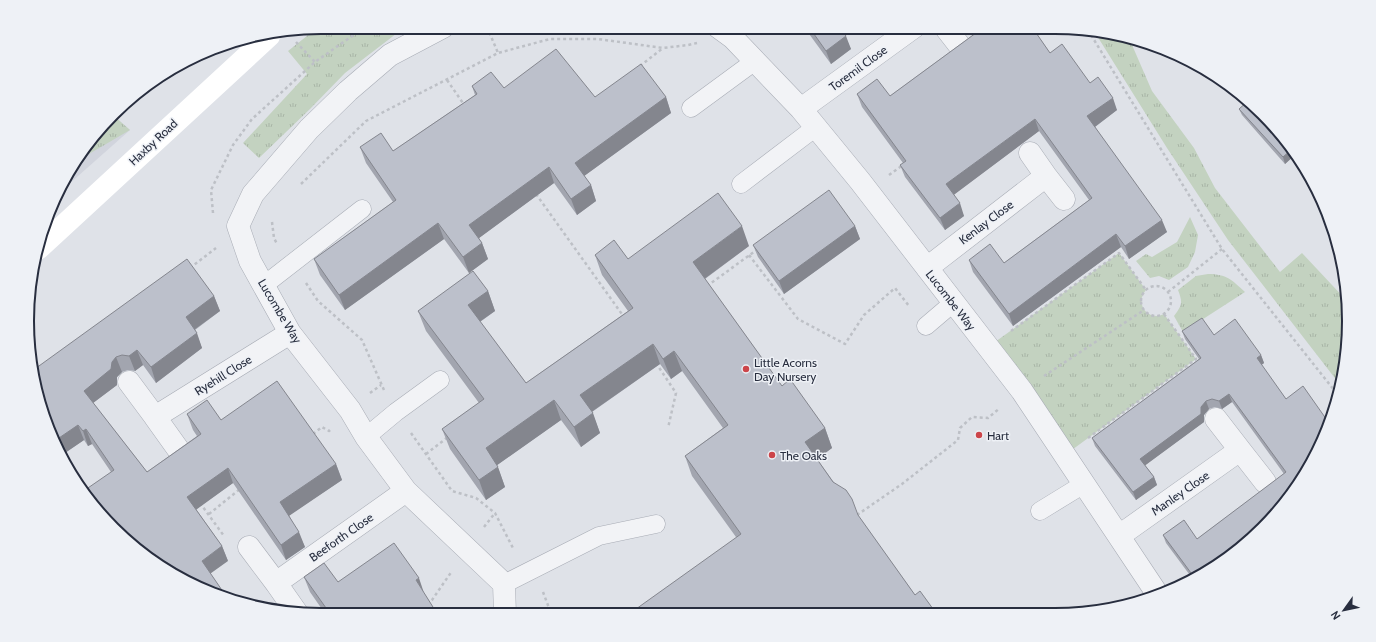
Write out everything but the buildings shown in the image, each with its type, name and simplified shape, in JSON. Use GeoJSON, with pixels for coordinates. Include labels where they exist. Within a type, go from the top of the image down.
{"type":"FeatureCollection","features":[{"type":"Feature","properties":{"kind":"street","name":"Lucombe Way"},"geometry":{"type":"LineString","coordinates":[[430,34],[390,55],[348,91],[309,129],[253,194],[238,226],[250,261],[290,333],[350,410],[366,437],[406,491],[504,584]]}},
{"type":"Feature","properties":{"kind":"street","name":"Lucombe Way"},"geometry":{"type":"LineString","coordinates":[[727,34],[756,61],[816,127],[860,181],[1022,391],[1155,590]]}},
{"type":"Feature","properties":{"kind":"street","name":"Toremil Close"},"geometry":{"type":"LineString","coordinates":[[801,109],[904,34]]}},
{"type":"Feature","properties":{"kind":"street"},"geometry":{"type":"LineString","coordinates":[[950,34],[959,45]]}},
{"type":"Feature","properties":{"kind":"street","name":"Haxby Road"},"geometry":{"type":"LineString","coordinates":[[45,242],[265,40]]}},
{"type":"Feature","properties":{"kind":"street"},"geometry":{"type":"LineString","coordinates":[[1030,153],[1064,199]]}},
{"type":"Feature","properties":{"kind":"street","name":"Kenlay Close"},"geometry":{"type":"LineString","coordinates":[[926,268],[1046,176]]}},
{"type":"Feature","properties":{"kind":"street","name":"Ryehill Close"},"geometry":{"type":"LineString","coordinates":[[155,417],[290,333]]}},
{"type":"Feature","properties":{"kind":"street"},"geometry":{"type":"LineString","coordinates":[[129,382],[180,452]]}},
{"type":"Feature","properties":{"kind":"street"},"geometry":{"type":"LineString","coordinates":[[1216,419],[1264,482]]}},
{"type":"Feature","properties":{"kind":"street","name":"Manley Close"},"geometry":{"type":"LineString","coordinates":[[1119,536],[1240,450]]}},
{"type":"Feature","properties":{"kind":"street","name":"Beeforth Close"},"geometry":{"type":"LineString","coordinates":[[276,583],[406,491]]}},
{"type":"Feature","properties":{"kind":"street"},"geometry":{"type":"LineString","coordinates":[[249,547],[292,606]]}},
{"type":"Feature","properties":{"kind":"street"},"geometry":{"type":"LineString","coordinates":[[504,584],[505,608]]}},
{"type":"Feature","properties":{"kind":"lane"},"geometry":{"type":"LineString","coordinates":[[691,108],[756,61]]}},
{"type":"Feature","properties":{"kind":"lane"},"geometry":{"type":"LineString","coordinates":[[740,184],[816,127]]}},
{"type":"Feature","properties":{"kind":"lane"},"geometry":{"type":"LineString","coordinates":[[263,286],[362,210]]}},
{"type":"Feature","properties":{"kind":"lane"},"geometry":{"type":"LineString","coordinates":[[926,326],[953,303]]}},
{"type":"Feature","properties":{"kind":"lane"},"geometry":{"type":"LineString","coordinates":[[366,437],[396,412],[440,380]]}},
{"type":"Feature","properties":{"kind":"lane"},"geometry":{"type":"LineString","coordinates":[[1040,511],[1084,484]]}},
{"type":"Feature","properties":{"kind":"lane"},"geometry":{"type":"LineString","coordinates":[[504,584],[599,536],[656,524]]}},
{"type":"Feature","properties":{"kind":"path"},"geometry":{"type":"LineString","coordinates":[[291,38],[315,62],[355,34]]}},
{"type":"Feature","properties":{"kind":"path"},"geometry":{"type":"LineString","coordinates":[[490,34],[498,53]]}},
{"type":"Feature","properties":{"kind":"path"},"geometry":{"type":"LineString","coordinates":[[300,185],[366,121],[498,53],[550,39],[598,39],[663,48],[688,45],[710,39],[725,46],[725,34]]}},
{"type":"Feature","properties":{"kind":"path"},"geometry":{"type":"LineString","coordinates":[[1092,36],[1222,249],[1333,389]]}},
{"type":"Feature","properties":{"kind":"path"},"geometry":{"type":"LineString","coordinates":[[638,67],[663,48]]}},
{"type":"Feature","properties":{"kind":"path"},"geometry":{"type":"LineString","coordinates":[[446,80],[469,112]]}},
{"type":"Feature","properties":{"kind":"path"},"geometry":{"type":"LineString","coordinates":[[860,181],[875,170],[882,180],[908,162]]}},
{"type":"Feature","properties":{"kind":"path"},"geometry":{"type":"LineString","coordinates":[[532,189],[624,317]]}},
{"type":"Feature","properties":{"kind":"path"},"geometry":{"type":"LineString","coordinates":[[274,217],[272,222],[274,238],[293,263],[318,301],[362,340],[381,384],[396,412],[452,491],[476,498],[495,513],[512,548],[542,591],[549,608]]}},
{"type":"Feature","properties":{"kind":"path"},"geometry":{"type":"LineString","coordinates":[[189,268],[220,246]]}},
{"type":"Feature","properties":{"kind":"path"},"geometry":{"type":"LineString","coordinates":[[706,286],[762,246]]}},
{"type":"Feature","properties":{"kind":"path"},"geometry":{"type":"LineString","coordinates":[[1168,292],[1222,249]]}},
{"type":"Feature","properties":{"kind":"path"},"geometry":{"type":"LineString","coordinates":[[988,347],[1119,253],[1146,290]]}},
{"type":"Feature","properties":{"kind":"path"},"geometry":{"type":"LineString","coordinates":[[749,255],[798,319],[844,344],[864,315],[895,288],[926,326]]}},
{"type":"Feature","properties":{"kind":"path"},"geometry":{"type":"LineString","coordinates":[[1160,286],[1168,292],[1170,296],[1170,306],[1164,314],[1158,316],[1147,314],[1141,300],[1142,294],[1150,287],[1160,286]]}},
{"type":"Feature","properties":{"kind":"path"},"geometry":{"type":"LineString","coordinates":[[857,515],[902,484],[958,440],[960,428],[972,417],[988,418],[1022,391],[1144,310]]}},
{"type":"Feature","properties":{"kind":"path"},"geometry":{"type":"LineString","coordinates":[[1064,455],[1196,359],[1164,314]]}},
{"type":"Feature","properties":{"kind":"path"},"geometry":{"type":"LineString","coordinates":[[654,361],[676,393],[668,428]]}},
{"type":"Feature","properties":{"kind":"path"},"geometry":{"type":"LineString","coordinates":[[309,437],[322,427],[329,431],[350,410],[381,384]]}},
{"type":"Feature","properties":{"kind":"path"},"geometry":{"type":"LineString","coordinates":[[426,454],[451,435]]}},
{"type":"Feature","properties":{"kind":"path"},"geometry":{"type":"LineString","coordinates":[[209,514],[246,485]]}},
{"type":"Feature","properties":{"kind":"path"},"geometry":{"type":"LineString","coordinates":[[200,502],[234,549],[249,547]]}},
{"type":"Feature","properties":{"kind":"shaded area"},"geometry":{"type":"Polygon","coordinates":[[[117,119],[130,130],[68,184],[93,146],[117,119]]]}},
{"type":"Feature","properties":{"kind":"green space"},"geometry":{"type":"Polygon","coordinates":[[[396,34],[345,73],[259,158],[243,143],[307,74],[288,51],[309,35],[396,34]]]}},
{"type":"Feature","properties":{"kind":"green space"},"geometry":{"type":"Polygon","coordinates":[[[1098,37],[1132,45],[1152,91],[1194,148],[1215,188],[1280,272],[1302,253],[1341,294],[1342,321],[1340,358],[1336,379],[1228,240],[1167,148],[1098,37]]]}},
{"type":"Feature","properties":{"kind":"green space"},"geometry":{"type":"Polygon","coordinates":[[[117,119],[130,130],[87,155],[117,119]]]}},
{"type":"Feature","properties":{"kind":"green space"},"geometry":{"type":"Polygon","coordinates":[[[1190,217],[1198,235],[1195,252],[1188,267],[1169,280],[1159,276],[1150,278],[1136,261],[1146,254],[1152,257],[1177,242],[1190,217]]]}},
{"type":"Feature","properties":{"kind":"green space"},"geometry":{"type":"Polygon","coordinates":[[[1119,253],[1146,290],[1142,300],[1144,310],[1158,316],[1164,314],[1196,359],[1065,455],[988,347],[1119,253]]]}},
{"type":"Feature","properties":{"kind":"green space"},"geometry":{"type":"Polygon","coordinates":[[[1215,274],[1229,278],[1245,292],[1183,332],[1174,316],[1181,304],[1181,298],[1178,290],[1196,276],[1215,274]]]}},
{"type":"Feature","properties":{"kind":"place","name":"Little Acorns Day Nursery"},"geometry":{"type":"Point","coordinates":[746,369]}},
{"type":"Feature","properties":{"kind":"place","name":"Hart"},"geometry":{"type":"Point","coordinates":[979,435]}},
{"type":"Feature","properties":{"kind":"place","name":"The Oaks"},"geometry":{"type":"Point","coordinates":[772,455]}}]}
